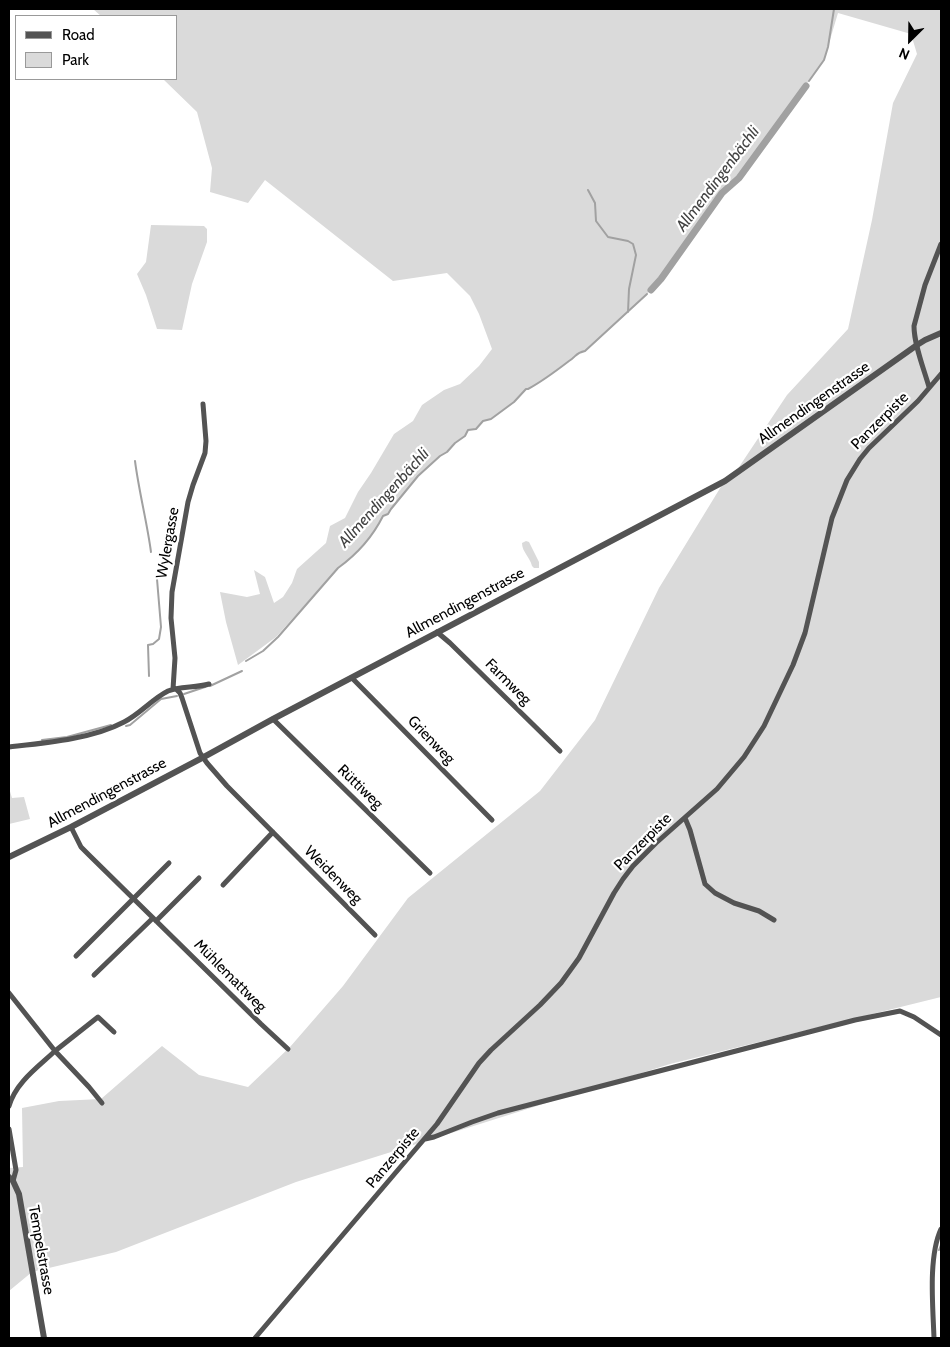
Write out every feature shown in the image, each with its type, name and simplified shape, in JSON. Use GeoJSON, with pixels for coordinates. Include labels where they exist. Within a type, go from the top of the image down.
{"type":"FeatureCollection","features":[{"type":"Feature","properties":{"kind":"street"},"geometry":{"type":"LineString","coordinates":[[930,388],[921,362],[914,332],[915,319],[925,285],[941,244]]}},
{"type":"Feature","properties":{"kind":"street","name":"Allmendingenstrasse"},"geometry":{"type":"LineString","coordinates":[[9,857],[202,758],[731,477],[917,345],[941,333]]}},
{"type":"Feature","properties":{"kind":"street","name":"Panzerpiste"},"geometry":{"type":"LineString","coordinates":[[255,1338],[438,1124],[479,1063],[561,983],[579,958],[614,893],[633,866],[717,789],[744,757],[764,726],[793,665],[802,641],[832,518],[853,469],[869,448],[918,401],[941,374]]}},
{"type":"Feature","properties":{"kind":"street","name":"Wylergasse"},"geometry":{"type":"LineString","coordinates":[[202,758],[182,698],[175,689],[175,658],[171,618],[172,592],[188,502],[206,447],[203,404]]}},
{"type":"Feature","properties":{"kind":"street","name":"Farmweg"},"geometry":{"type":"LineString","coordinates":[[437,632],[560,751]]}},
{"type":"Feature","properties":{"kind":"street","name":"Grienweg"},"geometry":{"type":"LineString","coordinates":[[352,678],[492,820]]}},
{"type":"Feature","properties":{"kind":"street"},"geometry":{"type":"LineString","coordinates":[[9,747],[63,741],[114,727],[138,713],[166,692],[209,684]]}},
{"type":"Feature","properties":{"kind":"street","name":"Rüttiweg"},"geometry":{"type":"LineString","coordinates":[[273,719],[430,873]]}},
{"type":"Feature","properties":{"kind":"street","name":"Weidenweg"},"geometry":{"type":"LineString","coordinates":[[202,758],[220,779],[375,935]]}},
{"type":"Feature","properties":{"kind":"street"},"geometry":{"type":"LineString","coordinates":[[684,818],[690,830],[705,884],[715,893],[734,903],[758,911],[774,920]]}},
{"type":"Feature","properties":{"kind":"street","name":"Mühlemattweg"},"geometry":{"type":"LineString","coordinates":[[71,826],[85,851],[288,1049]]}},
{"type":"Feature","properties":{"kind":"street"},"geometry":{"type":"LineString","coordinates":[[222,885],[273,832]]}},
{"type":"Feature","properties":{"kind":"street"},"geometry":{"type":"LineString","coordinates":[[76,956],[169,863]]}},
{"type":"Feature","properties":{"kind":"street"},"geometry":{"type":"LineString","coordinates":[[94,975],[199,878]]}},
{"type":"Feature","properties":{"kind":"street"},"geometry":{"type":"LineString","coordinates":[[9,993],[56,1051],[89,1086],[102,1103]]}},
{"type":"Feature","properties":{"kind":"street"},"geometry":{"type":"LineString","coordinates":[[425,1139],[498,1113],[862,1018],[900,1011],[914,1017],[941,1035]]}},
{"type":"Feature","properties":{"kind":"street"},"geometry":{"type":"LineString","coordinates":[[9,1106],[14,1093],[21,1083],[56,1051],[98,1017],[114,1032]]}},
{"type":"Feature","properties":{"kind":"street"},"geometry":{"type":"LineString","coordinates":[[9,1129],[16,1170],[11,1179]]}},
{"type":"Feature","properties":{"kind":"street","name":"Tempelstrasse"},"geometry":{"type":"LineString","coordinates":[[11,1179],[19,1194],[44,1338]]}},
{"type":"Feature","properties":{"kind":"street"},"geometry":{"type":"LineString","coordinates":[[934,1338],[933,1261],[941,1229]]}},
{"type":"Feature","properties":{"kind":"green space"},"geometry":{"type":"Polygon","coordinates":[[[93,9],[941,9],[941,997],[670,1064],[296,1182],[116,1252],[32,1272],[9,1291],[9,1168],[23,1167],[22,1108],[59,1101],[101,1099],[162,1046],[199,1075],[248,1087],[290,1047],[343,986],[408,898],[540,791],[595,720],[659,588],[722,485],[737,470],[787,395],[848,329],[872,220],[893,103],[917,54],[911,34],[838,13],[824,60],[739,178],[722,193],[661,279],[585,351],[526,389],[514,402],[491,419],[483,421],[476,429],[468,430],[465,436],[455,442],[447,452],[418,476],[388,514],[383,516],[364,545],[338,568],[276,637],[238,665],[220,592],[247,597],[260,594],[254,570],[265,577],[274,603],[283,597],[292,583],[297,569],[326,543],[330,526],[345,518],[358,492],[394,434],[413,421],[422,405],[444,390],[460,384],[479,366],[492,349],[470,296],[447,273],[393,281],[265,180],[248,203],[210,192],[212,168],[197,112],[164,80],[178,80],[178,15],[100,15],[93,9]]]}},
{"type":"Feature","properties":{"kind":"green space"},"geometry":{"type":"Polygon","coordinates":[[[151,225],[204,226],[207,229],[207,242],[192,284],[182,330],[157,329],[137,274],[146,262],[151,225]]]}},
{"type":"Feature","properties":{"kind":"green space"},"geometry":{"type":"Polygon","coordinates":[[[529,542],[539,562],[539,568],[532,566],[523,549],[522,543],[529,542]]]}},
{"type":"Feature","properties":{"kind":"green space"},"geometry":{"type":"Polygon","coordinates":[[[9,788],[12,798],[24,797],[30,819],[9,824],[9,788]]]}},
{"type":"Feature","properties":{"kind":"waterway","name":"Allmendingenbächli"},"geometry":{"type":"LineString","coordinates":[[809,81],[824,60],[834,9]]}},
{"type":"Feature","properties":{"kind":"waterway","name":"Allmendingenbächli"},"geometry":{"type":"LineString","coordinates":[[651,290],[661,279],[722,193],[739,178],[806,86]]}},
{"type":"Feature","properties":{"kind":"waterway"},"geometry":{"type":"LineString","coordinates":[[588,190],[595,203],[596,221],[608,237],[628,241],[633,244],[636,255],[629,289],[628,312]]}},
{"type":"Feature","properties":{"kind":"waterway","name":"Allmendingenbächli"},"geometry":{"type":"LineString","coordinates":[[246,661],[263,651],[278,637],[338,568],[364,545],[383,516],[388,514],[418,476],[465,436],[468,430],[476,429],[483,421],[491,419],[514,402],[526,389],[585,351],[647,294]]}},
{"type":"Feature","properties":{"kind":"waterway"},"geometry":{"type":"LineString","coordinates":[[135,461],[151,552]]}},
{"type":"Feature","properties":{"kind":"waterway"},"geometry":{"type":"LineString","coordinates":[[149,676],[148,645],[153,644],[159,639],[161,627],[157,579]]}},
{"type":"Feature","properties":{"kind":"waterway","name":"Allmendingenbächli"},"geometry":{"type":"LineString","coordinates":[[210,686],[242,671]]}},
{"type":"Feature","properties":{"kind":"waterway","name":"Allmendingenbächli"},"geometry":{"type":"LineString","coordinates":[[184,694],[205,687]]}},
{"type":"Feature","properties":{"kind":"waterway"},"geometry":{"type":"LineString","coordinates":[[126,726],[130,725],[161,699],[177,696]]}},
{"type":"Feature","properties":{"kind":"waterway"},"geometry":{"type":"LineString","coordinates":[[42,740],[67,737],[111,725]]}},
{"type":"Feature","properties":{"kind":"waterway"},"geometry":{"type":"LineString","coordinates":[[939,1250],[941,1245]]}},
{"type":"Feature","properties":{"kind":"waterway"},"geometry":{"type":"LineString","coordinates":[[941,1272],[941,1302]]}}]}
